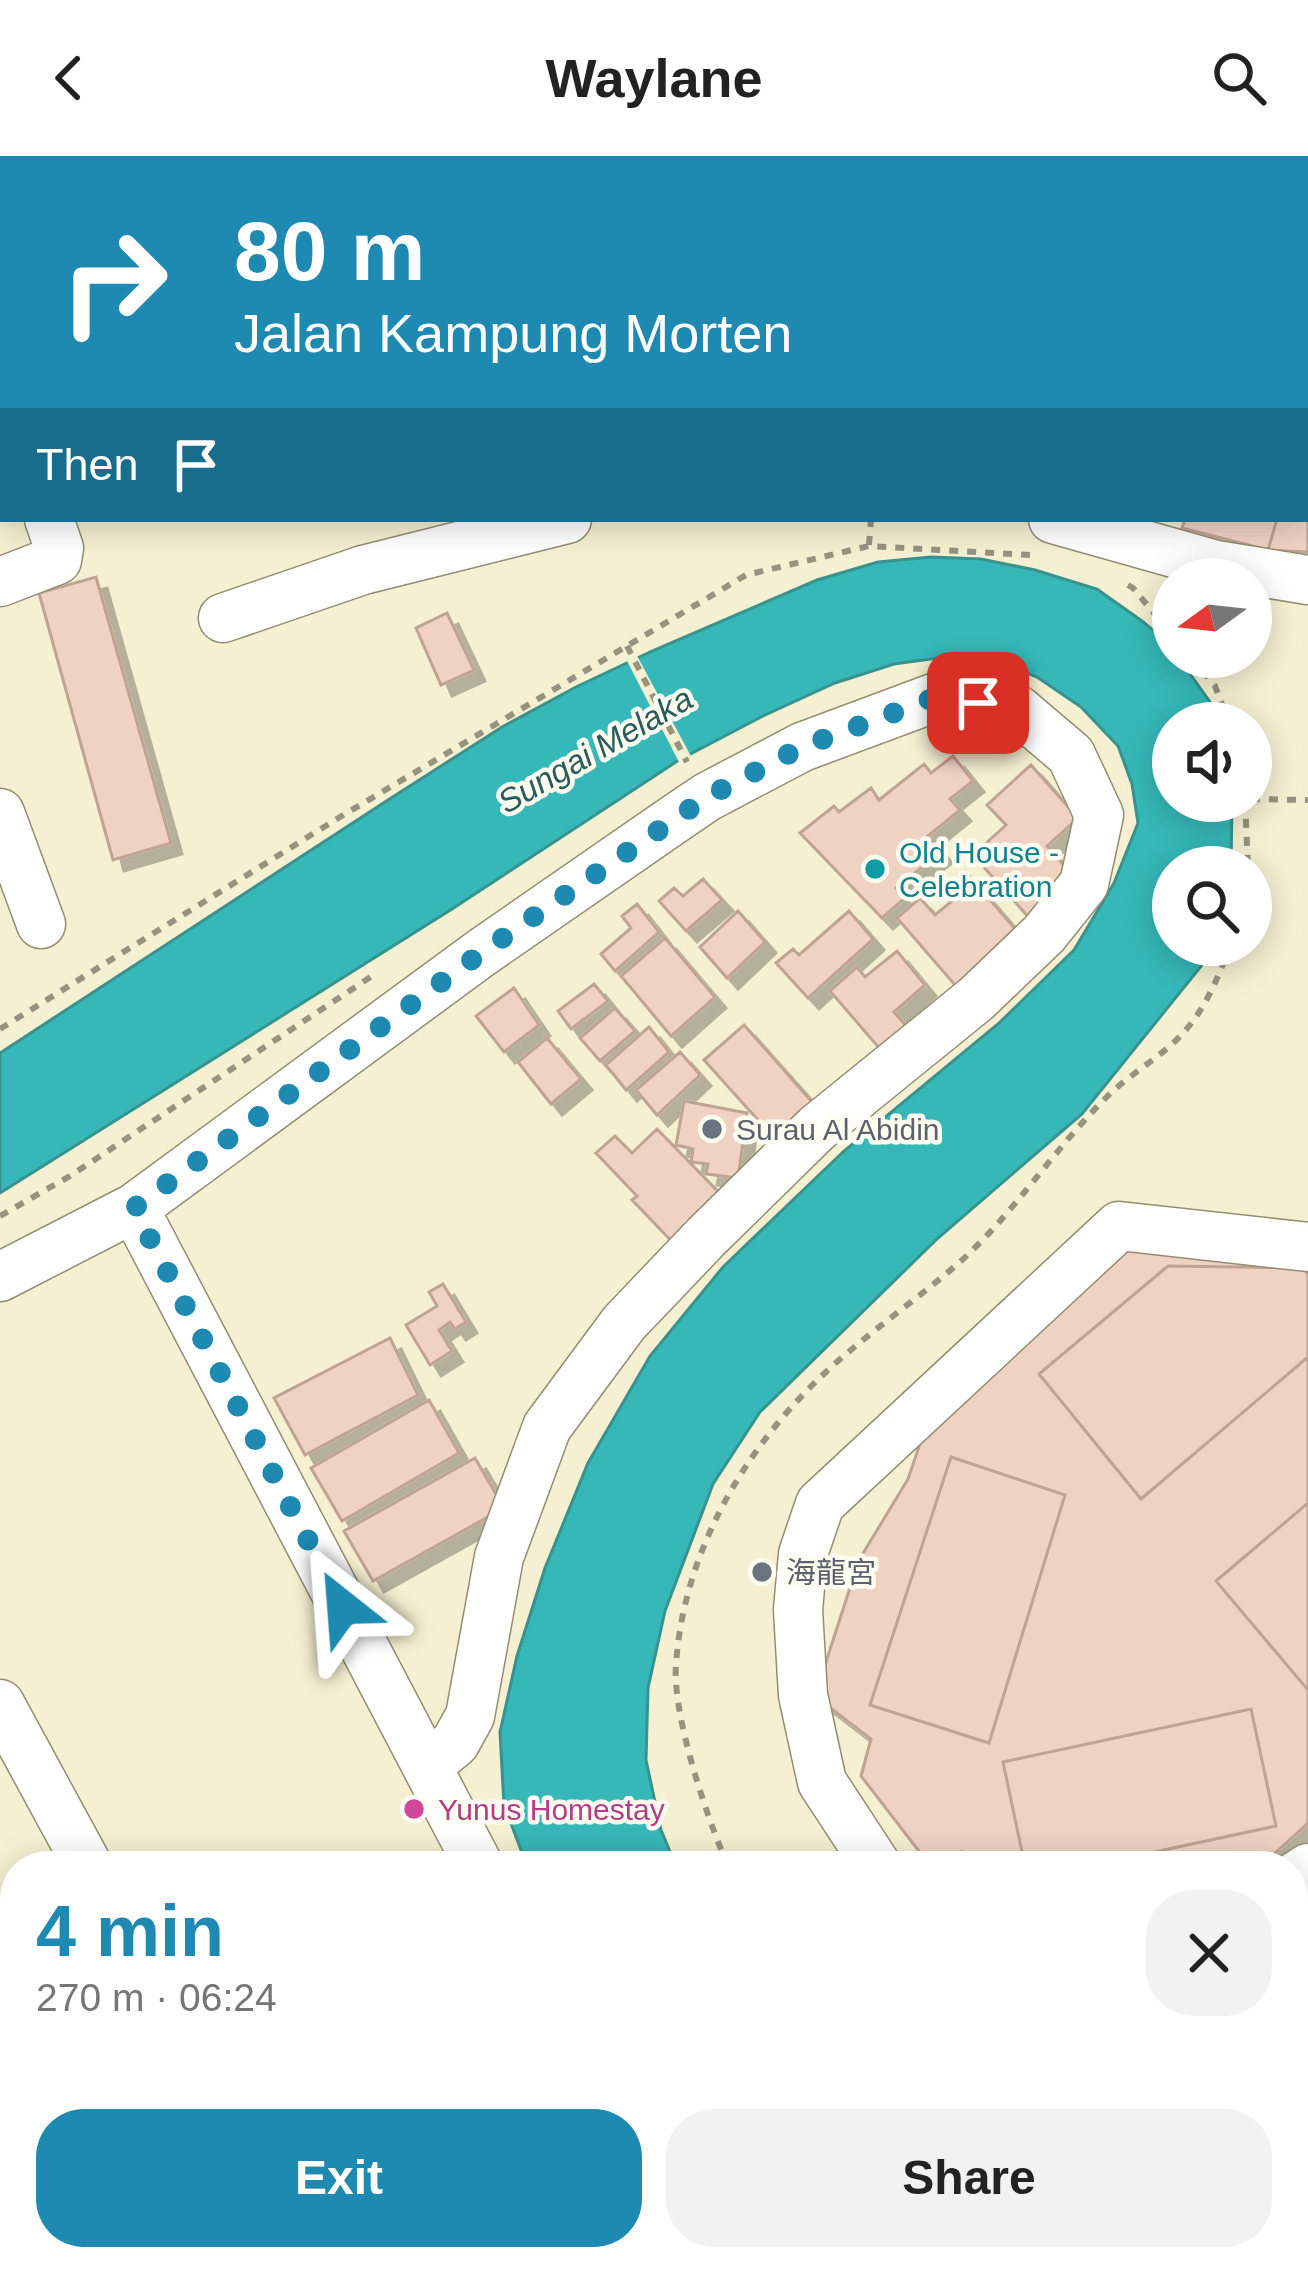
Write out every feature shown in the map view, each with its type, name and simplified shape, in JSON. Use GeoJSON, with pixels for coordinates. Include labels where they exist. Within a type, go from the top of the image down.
{"type":"FeatureCollection","features":[{"type":"Feature","properties":{"kind":"street"},"geometry":{"type":"LineString","coordinates":[[0,581],[57,560],[59,548],[50,522]]}},
{"type":"Feature","properties":{"kind":"street"},"geometry":{"type":"LineString","coordinates":[[224,618],[420,537],[542,522]]}},
{"type":"Feature","properties":{"kind":"street"},"geometry":{"type":"LineString","coordinates":[[1069,531],[1216,565],[1308,580]]}},
{"type":"Feature","properties":{"kind":"street"},"geometry":{"type":"LineString","coordinates":[[0,1276],[134,1208],[481,953],[676,818],[802,747],[939,696],[1018,710],[1071,755],[1099,815],[1084,884],[1044,934],[976,999],[817,1128],[706,1237],[624,1323],[547,1426],[499,1557],[470,1716],[455,1743],[427,1766]]}},
{"type":"Feature","properties":{"kind":"street"},"geometry":{"type":"LineString","coordinates":[[0,813],[41,924]]}},
{"type":"Feature","properties":{"kind":"street"},"geometry":{"type":"LineString","coordinates":[[134,1208],[471,1851]]}},
{"type":"Feature","properties":{"kind":"street"},"geometry":{"type":"LineString","coordinates":[[867,1851],[822,1782],[803,1695],[798,1610],[801,1573],[820,1504],[1119,1226],[1308,1247]]}},
{"type":"Feature","properties":{"kind":"street"},"geometry":{"type":"LineString","coordinates":[[0,1705],[79,1851]]}},
{"type":"Feature","properties":{"kind":"path"},"geometry":{"type":"LineString","coordinates":[[869,546],[871,522]]}},
{"type":"Feature","properties":{"kind":"path"},"geometry":{"type":"LineString","coordinates":[[0,1029],[340,817],[746,575],[869,546],[984,550],[1069,531]]}},
{"type":"Feature","properties":{"kind":"path"},"geometry":{"type":"LineString","coordinates":[[1118,581],[1133,587],[1152,610]]}},
{"type":"Feature","properties":{"kind":"path"},"geometry":{"type":"LineString","coordinates":[[626,646],[690,767]]}},
{"type":"Feature","properties":{"kind":"path"},"geometry":{"type":"LineString","coordinates":[[1272,800],[1308,800]]}},
{"type":"Feature","properties":{"kind":"path"},"geometry":{"type":"LineString","coordinates":[[1218,978],[1222,966]]}},
{"type":"Feature","properties":{"kind":"path"},"geometry":{"type":"LineString","coordinates":[[0,1216],[70,1176],[387,967]]}},
{"type":"Feature","properties":{"kind":"water","name":"Sungai Melaka"},"geometry":{"type":"Polygon","coordinates":[[[931,557],[981,559],[1097,589],[1152,629],[1152,678],[1193,678],[1210,702],[1152,702],[1152,822],[1232,822],[1231,846],[1152,846],[1152,966],[1201,966],[1082,1114],[938,1238],[760,1412],[713,1484],[665,1611],[648,1688],[646,1760],[670,1851],[521,1851],[504,1805],[500,1732],[517,1656],[545,1568],[588,1463],[650,1356],[723,1267],[844,1151],[998,1024],[1074,950],[1114,883],[1138,823],[1132,784],[1118,746],[1081,707],[1037,677],[998,662],[953,656],[894,664],[835,683],[679,760],[0,1193],[0,1053],[502,727],[652,651],[817,580],[878,562],[931,557]]]}},
{"type":"Feature","properties":{"kind":"pier"},"geometry":{"type":"Polygon","coordinates":[[[635,652],[693,760],[681,766],[625,657],[635,652]]]}},
{"type":"Feature","properties":{"kind":"building"},"geometry":{"type":"Polygon","coordinates":[[[1184,522],[1276,522],[1268,550],[1182,528],[1184,522]]]}},
{"type":"Feature","properties":{"kind":"building"},"geometry":{"type":"Polygon","coordinates":[[[1276,522],[1308,522],[1308,552],[1268,550],[1276,522]]]}},
{"type":"Feature","properties":{"kind":"building"},"geometry":{"type":"Polygon","coordinates":[[[96,577],[171,843],[113,860],[39,593],[96,577]]]}},
{"type":"Feature","properties":{"kind":"building"},"geometry":{"type":"Polygon","coordinates":[[[447,613],[474,670],[441,685],[416,628],[447,613]]]}},
{"type":"Feature","properties":{"kind":"building"},"geometry":{"type":"Polygon","coordinates":[[[953,756],[973,781],[950,799],[960,810],[928,836],[941,852],[896,888],[904,899],[882,918],[800,833],[834,806],[839,812],[871,788],[879,800],[924,764],[931,773],[953,756]]]}},
{"type":"Feature","properties":{"kind":"building"},"geometry":{"type":"Polygon","coordinates":[[[1031,765],[1078,818],[1047,846],[1077,880],[1032,921],[973,855],[1006,825],[987,805],[1031,765]]]}},
{"type":"Feature","properties":{"kind":"building"},"geometry":{"type":"Polygon","coordinates":[[[966,872],[1023,938],[961,992],[897,918],[920,898],[935,915],[951,902],[943,892],[966,872]]]}},
{"type":"Feature","properties":{"kind":"building"},"geometry":{"type":"Polygon","coordinates":[[[703,879],[722,900],[686,931],[659,901],[674,888],[683,896],[703,879]]]}},
{"type":"Feature","properties":{"kind":"building"},"geometry":{"type":"Polygon","coordinates":[[[637,904],[659,932],[615,971],[601,954],[631,928],[622,916],[637,904]]]}},
{"type":"Feature","properties":{"kind":"building"},"geometry":{"type":"Polygon","coordinates":[[[738,911],[765,942],[727,978],[700,947],[738,911]]]}},
{"type":"Feature","properties":{"kind":"building"},"geometry":{"type":"Polygon","coordinates":[[[849,911],[873,939],[808,998],[776,963],[793,949],[799,955],[849,911]]]}},
{"type":"Feature","properties":{"kind":"building"},"geometry":{"type":"Polygon","coordinates":[[[665,938],[715,997],[671,1036],[621,976],[665,938]]]}},
{"type":"Feature","properties":{"kind":"building"},"geometry":{"type":"Polygon","coordinates":[[[897,951],[925,985],[894,1012],[907,1027],[880,1049],[830,991],[857,967],[865,977],[897,951]]]}},
{"type":"Feature","properties":{"kind":"building"},"geometry":{"type":"Polygon","coordinates":[[[594,984],[608,1001],[571,1029],[558,1011],[594,984]]]}},
{"type":"Feature","properties":{"kind":"building"},"geometry":{"type":"Polygon","coordinates":[[[514,988],[539,1025],[504,1052],[476,1016],[514,988]]]}},
{"type":"Feature","properties":{"kind":"building"},"geometry":{"type":"Polygon","coordinates":[[[615,1008],[635,1031],[600,1061],[580,1038],[615,1008]]]}},
{"type":"Feature","properties":{"kind":"building"},"geometry":{"type":"Polygon","coordinates":[[[744,1025],[821,1112],[783,1148],[704,1060],[744,1025]]]}},
{"type":"Feature","properties":{"kind":"building"},"geometry":{"type":"Polygon","coordinates":[[[649,1027],[669,1052],[626,1090],[606,1065],[649,1027]]]}},
{"type":"Feature","properties":{"kind":"building"},"geometry":{"type":"Polygon","coordinates":[[[547,1038],[581,1079],[551,1104],[518,1062],[547,1038]]]}},
{"type":"Feature","properties":{"kind":"building"},"geometry":{"type":"Polygon","coordinates":[[[680,1052],[700,1075],[657,1115],[636,1090],[680,1052]]]}},
{"type":"Feature","properties":{"kind":"building","name":"Surau Al Abidin"},"geometry":{"type":"Polygon","coordinates":[[[684,1101],[747,1113],[738,1178],[706,1174],[708,1164],[691,1162],[693,1149],[676,1145],[684,1101]]]}},
{"type":"Feature","properties":{"kind":"building"},"geometry":{"type":"Polygon","coordinates":[[[657,1129],[731,1205],[682,1252],[632,1200],[637,1196],[596,1153],[615,1136],[632,1153],[657,1129]]]}},
{"type":"Feature","properties":{"kind":"building"},"geometry":{"type":"Polygon","coordinates":[[[1130,1245],[1308,1265],[1308,1823],[1277,1851],[919,1851],[861,1776],[871,1739],[815,1696],[859,1560],[908,1479],[924,1432],[1130,1245]]]}},
{"type":"Feature","properties":{"kind":"building"},"geometry":{"type":"Polygon","coordinates":[[[1168,1266],[1303,1268],[1308,1274],[1308,1357],[1141,1499],[1039,1374],[1168,1266]]]}},
{"type":"Feature","properties":{"kind":"building"},"geometry":{"type":"Polygon","coordinates":[[[443,1284],[466,1322],[455,1329],[450,1322],[439,1330],[452,1351],[430,1365],[406,1325],[437,1306],[429,1292],[443,1284]]]}},
{"type":"Feature","properties":{"kind":"building"},"geometry":{"type":"Polygon","coordinates":[[[390,1338],[418,1395],[305,1455],[274,1398],[390,1338]]]}},
{"type":"Feature","properties":{"kind":"building"},"geometry":{"type":"Polygon","coordinates":[[[429,1400],[459,1453],[342,1521],[311,1468],[429,1400]]]}},
{"type":"Feature","properties":{"kind":"building"},"geometry":{"type":"Polygon","coordinates":[[[951,1457],[1065,1495],[989,1743],[870,1705],[951,1457]]]}},
{"type":"Feature","properties":{"kind":"building"},"geometry":{"type":"Polygon","coordinates":[[[475,1458],[504,1508],[373,1581],[344,1531],[475,1458]]]}},
{"type":"Feature","properties":{"kind":"building"},"geometry":{"type":"Polygon","coordinates":[[[1308,1503],[1308,1690],[1216,1581],[1308,1503]]]}},
{"type":"Feature","properties":{"kind":"building"},"geometry":{"type":"Polygon","coordinates":[[[1251,1709],[1276,1826],[1159,1851],[1022,1851],[1003,1762],[1251,1709]]]}},
{"type":"Feature","properties":{"kind":"place","name":"Old House - Celebration"},"geometry":{"type":"Point","coordinates":[875,869]}},
{"type":"Feature","properties":{"kind":"place","name":"Surau Al Abidin"},"geometry":{"type":"Point","coordinates":[712,1129]}},
{"type":"Feature","properties":{"kind":"place","name":"海龍宮"},"geometry":{"type":"Point","coordinates":[762,1572]}},
{"type":"Feature","properties":{"kind":"place","name":"Yunus Homestay"},"geometry":{"type":"Point","coordinates":[414,1809]}},
{"type":"Feature","properties":{"kind":"route"},"geometry":{"type":"LineString","coordinates":[[343,1607],[134,1208],[481,953],[707,797],[802,747],[939,696],[978,703]]}}]}
